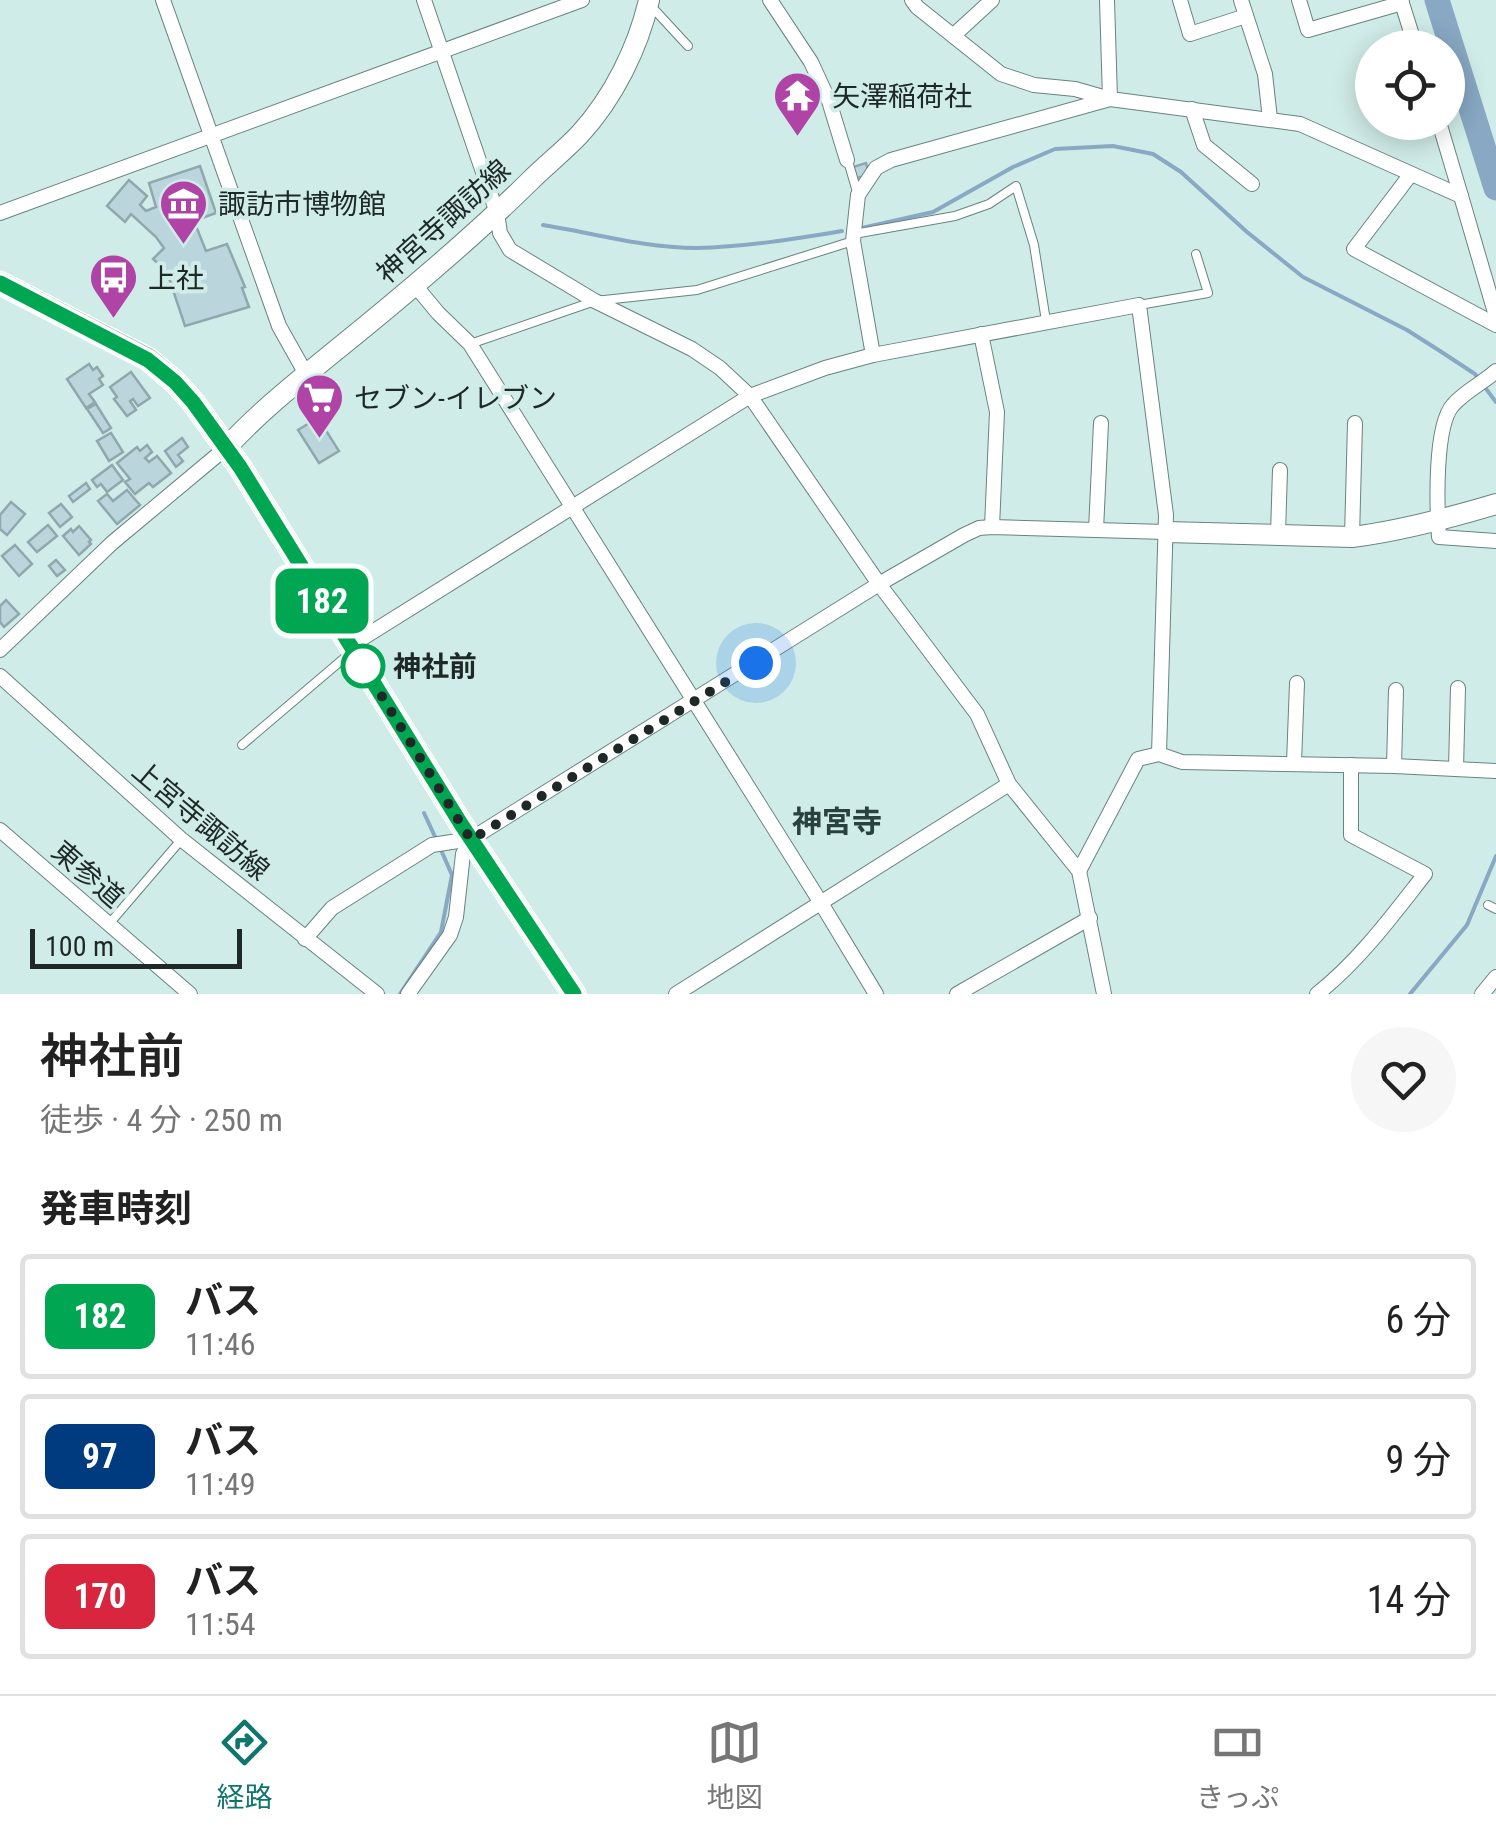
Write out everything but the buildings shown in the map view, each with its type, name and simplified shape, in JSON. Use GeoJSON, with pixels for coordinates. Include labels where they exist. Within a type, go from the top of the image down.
{"type":"FeatureCollection","features":[{"type":"Feature","properties":{"kind":"main road","name":"神宮寺諏訪線"},"geometry":{"type":"LineString","coordinates":[[227,447],[306,374],[497,213],[580,134],[606,100],[639,32],[649,1]]}},
{"type":"Feature","properties":{"kind":"main road"},"geometry":{"type":"LineString","coordinates":[[0,283],[148,360],[193,402],[227,447],[471,840],[574,994]]}},
{"type":"Feature","properties":{"kind":"main road"},"geometry":{"type":"LineString","coordinates":[[1166,532],[1352,537],[1493,505]]}},
{"type":"Feature","properties":{"kind":"street"},"geometry":{"type":"LineString","coordinates":[[163,0],[279,326],[306,374]]}},
{"type":"Feature","properties":{"kind":"street"},"geometry":{"type":"LineString","coordinates":[[424,0],[497,213],[500,232],[510,250],[595,301],[692,349],[750,396],[879,584],[977,714],[1009,784],[1079,871],[1105,994]]}},
{"type":"Feature","properties":{"kind":"street"},"geometry":{"type":"LineString","coordinates":[[0,212],[582,0]]}},
{"type":"Feature","properties":{"kind":"street"},"geometry":{"type":"LineString","coordinates":[[770,0],[811,62],[829,101],[847,160]]}},
{"type":"Feature","properties":{"kind":"street"},"geometry":{"type":"LineString","coordinates":[[912,0],[1001,74],[1034,85],[1075,89],[1110,99],[1300,124],[1460,196]]}},
{"type":"Feature","properties":{"kind":"street"},"geometry":{"type":"LineString","coordinates":[[954,36],[992,0]]}},
{"type":"Feature","properties":{"kind":"street"},"geometry":{"type":"LineString","coordinates":[[1107,0],[1110,99]]}},
{"type":"Feature","properties":{"kind":"street"},"geometry":{"type":"LineString","coordinates":[[1180,0],[1190,34],[1246,16]]}},
{"type":"Feature","properties":{"kind":"street"},"geometry":{"type":"LineString","coordinates":[[1241,0],[1265,74],[1270,119]]}},
{"type":"Feature","properties":{"kind":"street"},"geometry":{"type":"LineString","coordinates":[[1299,0],[1308,30],[1401,2],[1410,30]]}},
{"type":"Feature","properties":{"kind":"street"},"geometry":{"type":"LineString","coordinates":[[873,355],[853,238],[858,195],[876,168],[890,160],[1110,99]]}},
{"type":"Feature","properties":{"kind":"street"},"geometry":{"type":"LineString","coordinates":[[1192,109],[1204,144],[1252,184]]}},
{"type":"Feature","properties":{"kind":"street"},"geometry":{"type":"LineString","coordinates":[[1443,140],[1496,316]]}},
{"type":"Feature","properties":{"kind":"street"},"geometry":{"type":"LineString","coordinates":[[1411,174],[1354,249],[1496,326]]}},
{"type":"Feature","properties":{"kind":"street"},"geometry":{"type":"LineString","coordinates":[[414,284],[470,344],[876,994]]}},
{"type":"Feature","properties":{"kind":"street"},"geometry":{"type":"LineString","coordinates":[[397,298],[438,313]]}},
{"type":"Feature","properties":{"kind":"street"},"geometry":{"type":"LineString","coordinates":[[351,648],[750,396],[873,355],[1138,305],[1166,532],[1159,754]]}},
{"type":"Feature","properties":{"kind":"street"},"geometry":{"type":"LineString","coordinates":[[981,334],[997,412],[992,528]]}},
{"type":"Feature","properties":{"kind":"street"},"geometry":{"type":"LineString","coordinates":[[1494,373],[1450,408],[1441,428],[1438,520],[1439,537],[1496,541]]}},
{"type":"Feature","properties":{"kind":"street"},"geometry":{"type":"LineString","coordinates":[[1096,530],[1102,423]]}},
{"type":"Feature","properties":{"kind":"street"},"geometry":{"type":"LineString","coordinates":[[1352,537],[1355,423]]}},
{"type":"Feature","properties":{"kind":"street"},"geometry":{"type":"LineString","coordinates":[[0,650],[112,543],[227,447]]}},
{"type":"Feature","properties":{"kind":"street"},"geometry":{"type":"LineString","coordinates":[[1278,534],[1280,470]]}},
{"type":"Feature","properties":{"kind":"street"},"geometry":{"type":"LineString","coordinates":[[305,939],[332,908],[432,845],[471,840],[879,584],[964,535],[979,528],[1166,532]]}},
{"type":"Feature","properties":{"kind":"street","name":"上宮寺諏訪線"},"geometry":{"type":"LineString","coordinates":[[0,676],[181,840],[377,994]]}},
{"type":"Feature","properties":{"kind":"street"},"geometry":{"type":"LineString","coordinates":[[1294,764],[1296,683]]}},
{"type":"Feature","properties":{"kind":"street"},"geometry":{"type":"LineString","coordinates":[[1456,769],[1458,688]]}},
{"type":"Feature","properties":{"kind":"street"},"geometry":{"type":"LineString","coordinates":[[1394,766],[1396,690]]}},
{"type":"Feature","properties":{"kind":"street"},"geometry":{"type":"LineString","coordinates":[[1079,871],[1138,759],[1159,754],[1182,762],[1496,771]]}},
{"type":"Feature","properties":{"kind":"street"},"geometry":{"type":"LineString","coordinates":[[1317,994],[1338,978],[1425,874],[1351,835],[1351,765]]}},
{"type":"Feature","properties":{"kind":"street"},"geometry":{"type":"LineString","coordinates":[[676,994],[1009,784]]}},
{"type":"Feature","properties":{"kind":"street","name":"東参道"},"geometry":{"type":"LineString","coordinates":[[0,830],[190,994]]}},
{"type":"Feature","properties":{"kind":"street"},"geometry":{"type":"LineString","coordinates":[[408,994],[450,936],[456,917],[462,854],[471,840]]}},
{"type":"Feature","properties":{"kind":"street"},"geometry":{"type":"LineString","coordinates":[[957,994],[1090,918]]}},
{"type":"Feature","properties":{"kind":"street"},"geometry":{"type":"LineString","coordinates":[[1482,994],[1496,977]]}},
{"type":"Feature","properties":{"kind":"lane"},"geometry":{"type":"LineString","coordinates":[[649,1],[688,46]]}},
{"type":"Feature","properties":{"kind":"lane"},"geometry":{"type":"LineString","coordinates":[[847,160],[858,195]]}},
{"type":"Feature","properties":{"kind":"lane"},"geometry":{"type":"LineString","coordinates":[[470,344],[595,301],[697,290],[853,238],[956,216],[989,204],[1016,186],[1034,245],[1046,321]]}},
{"type":"Feature","properties":{"kind":"lane"},"geometry":{"type":"LineString","coordinates":[[1138,305],[1208,293],[1196,254]]}},
{"type":"Feature","properties":{"kind":"lane"},"geometry":{"type":"LineString","coordinates":[[242,744],[351,648]]}},
{"type":"Feature","properties":{"kind":"lane"},"geometry":{"type":"LineString","coordinates":[[108,924],[181,840]]}},
{"type":"Feature","properties":{"kind":"waterway"},"geometry":{"type":"LineString","coordinates":[[1437,0],[1496,188]]}},
{"type":"Feature","properties":{"kind":"waterway"},"geometry":{"type":"LineString","coordinates":[[862,228],[933,212],[1013,167],[1055,149],[1113,146],[1153,154],[1181,172],[1303,277],[1440,351],[1475,374],[1496,402]]}},
{"type":"Feature","properties":{"kind":"waterway"},"geometry":{"type":"LineString","coordinates":[[543,225],[638,243],[696,248],[842,231]]}},
{"type":"Feature","properties":{"kind":"waterway"},"geometry":{"type":"LineString","coordinates":[[424,813],[437,841]]}},
{"type":"Feature","properties":{"kind":"waterway"},"geometry":{"type":"LineString","coordinates":[[400,994],[441,932],[452,875],[441,850]]}},
{"type":"Feature","properties":{"kind":"waterway"},"geometry":{"type":"LineString","coordinates":[[1410,994],[1467,925],[1496,856]]}},
{"type":"Feature","properties":{"kind":"bus line","name":"182"},"geometry":{"type":"LineString","coordinates":[[0,283],[148,360],[193,402],[240,467],[461,824],[574,994]]}},
{"type":"Feature","properties":{"kind":"place","name":"矢澤稲荷社"},"geometry":{"type":"Point","coordinates":[797,138]}},
{"type":"Feature","properties":{"kind":"place","name":"諏訪市博物館"},"geometry":{"type":"Point","coordinates":[183,246]}},
{"type":"Feature","properties":{"kind":"place","name":"上社"},"geometry":{"type":"Point","coordinates":[113,320]}},
{"type":"Feature","properties":{"kind":"place","name":"セブン-イレブン"},"geometry":{"type":"Point","coordinates":[319,440]}},
{"type":"Feature","properties":{"kind":"place","name":"神社前"},"geometry":{"type":"Point","coordinates":[363,666]}},
{"type":"Feature","properties":{"kind":"district","name":"神宮寺"},"geometry":{"type":"Point","coordinates":[837,822]}},
{"type":"Feature","properties":{"kind":"route"},"geometry":{"type":"LineString","coordinates":[[363,666],[471,840],[756,663]]}}]}
